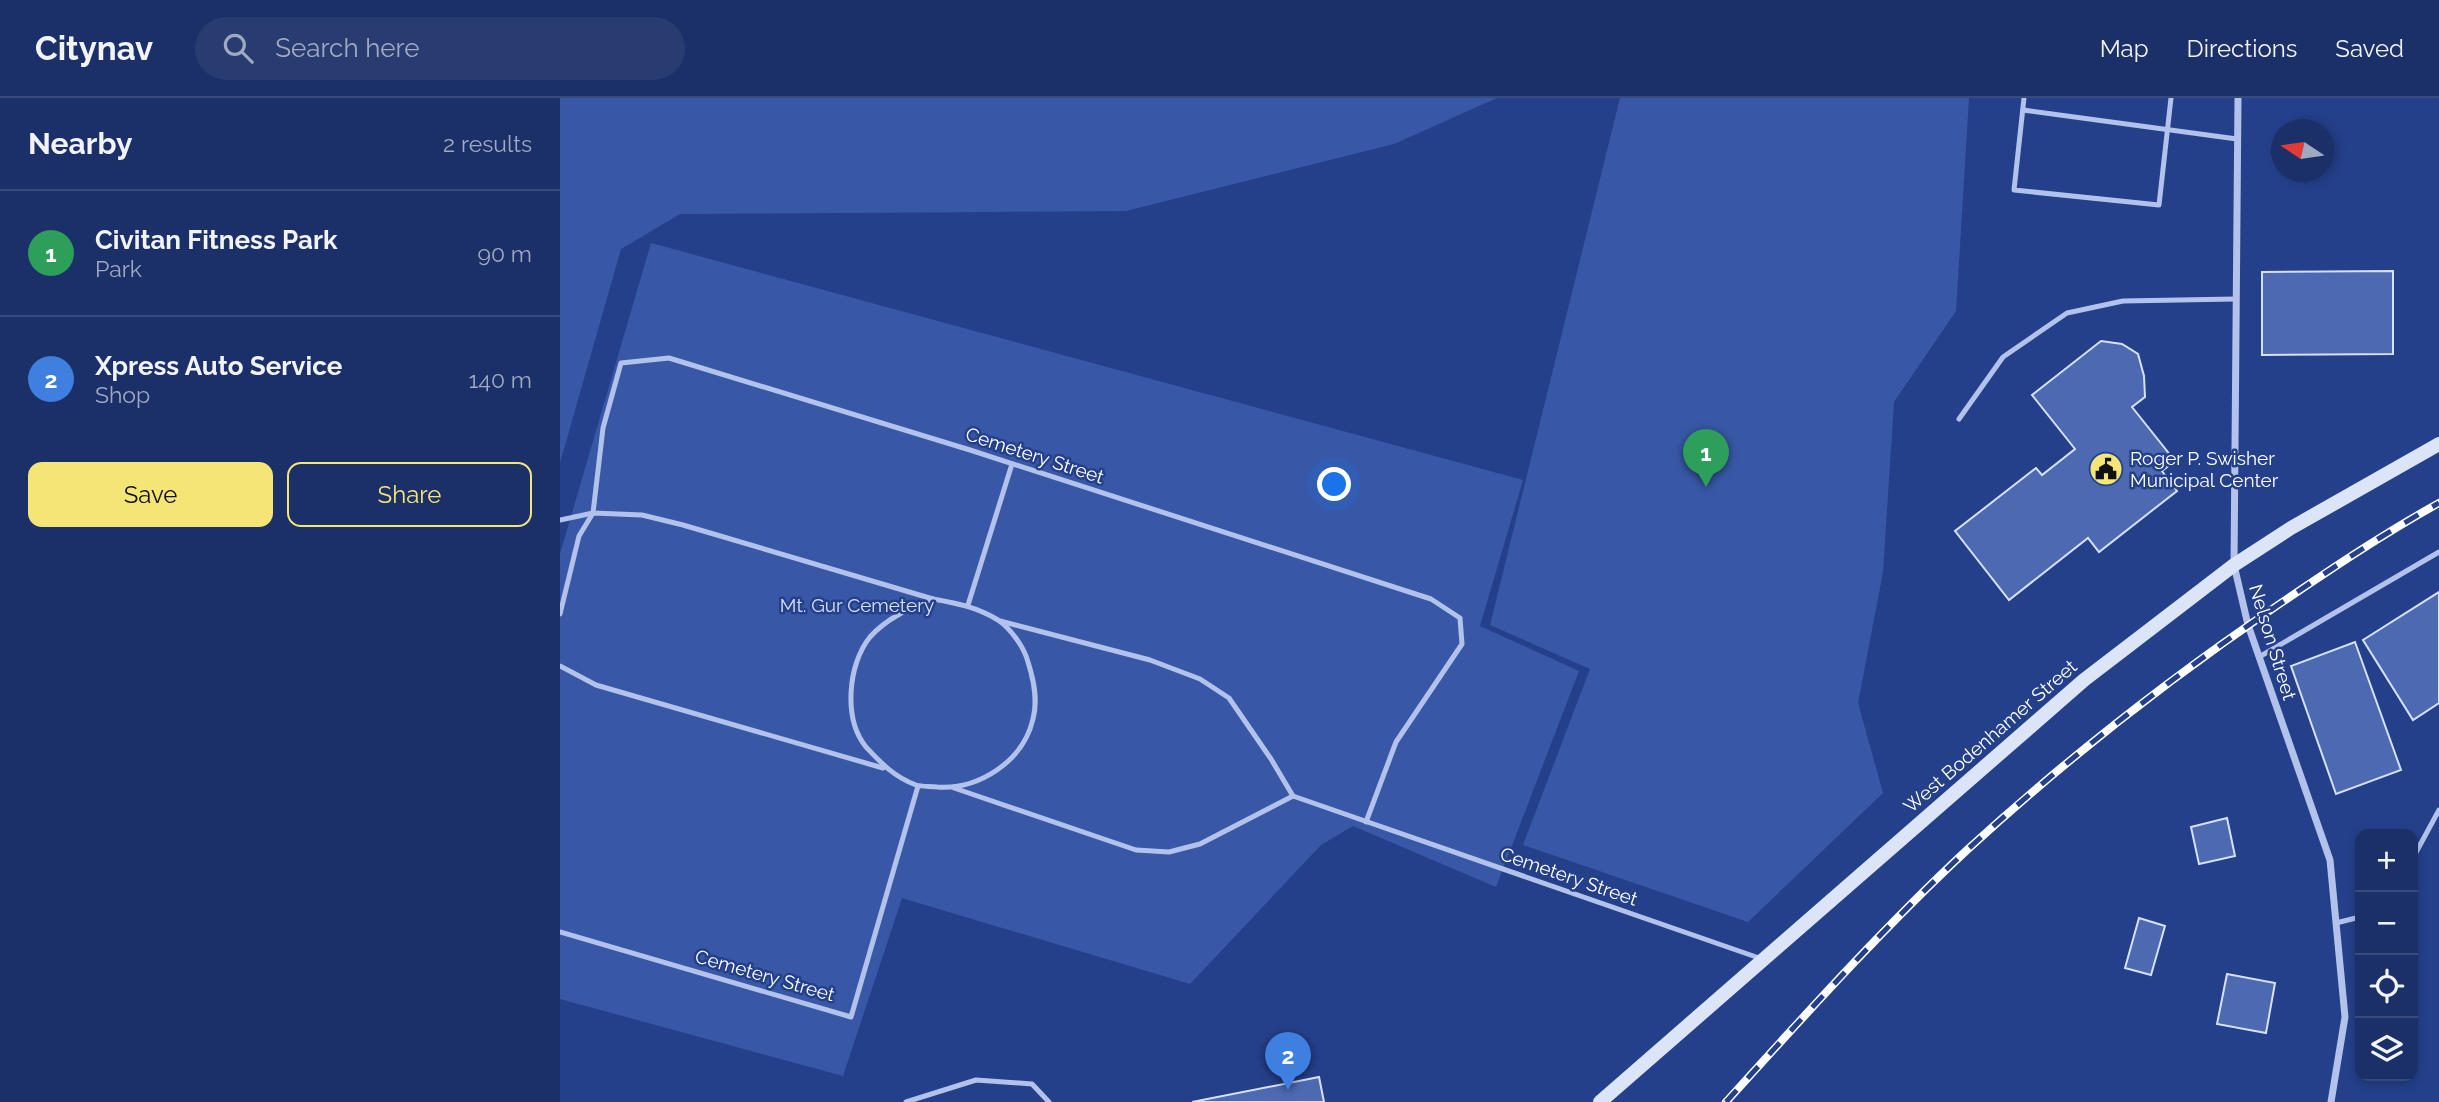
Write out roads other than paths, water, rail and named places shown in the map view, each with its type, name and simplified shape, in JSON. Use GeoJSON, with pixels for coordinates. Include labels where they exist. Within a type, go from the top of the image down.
{"type":"FeatureCollection","features":[{"type":"Feature","properties":{"kind":"main road","name":"West Bodenhamer Street"},"geometry":{"type":"LineString","coordinates":[[1600,1102],[2084,680],[2234,565],[2291,528],[2439,444]]}},
{"type":"Feature","properties":{"kind":"street","name":"Nelson Street"},"geometry":{"type":"LineString","coordinates":[[2238,98],[2234,565],[2248,625],[2330,860],[2345,1017],[2331,1102]]}},
{"type":"Feature","properties":{"kind":"lane"},"geometry":{"type":"LineString","coordinates":[[2024,98],[2014,190],[2159,205],[2171,98]]}},
{"type":"Feature","properties":{"kind":"lane"},"geometry":{"type":"LineString","coordinates":[[2023,110],[2237,139]]}},
{"type":"Feature","properties":{"kind":"lane"},"geometry":{"type":"LineString","coordinates":[[1959,419],[2003,356],[2067,313],[2123,301],[2235,299]]}},
{"type":"Feature","properties":{"kind":"lane","name":"Cemetery Street"},"geometry":{"type":"LineString","coordinates":[[560,614],[579,536],[593,513],[603,428],[621,363],[669,358],[1012,464],[1431,599],[1460,618],[1462,644],[1396,742],[1366,822]]}},
{"type":"Feature","properties":{"kind":"lane"},"geometry":{"type":"LineString","coordinates":[[968,605],[1012,464]]}},
{"type":"Feature","properties":{"kind":"lane"},"geometry":{"type":"LineString","coordinates":[[560,520],[593,513],[642,515],[933,599],[968,605],[1000,621],[1150,660],[1200,679],[1229,698],[1272,759],[1293,796],[1200,844],[1169,852],[1136,850],[954,788],[918,786],[886,769],[596,685],[560,666]]}},
{"type":"Feature","properties":{"kind":"lane"},"geometry":{"type":"LineString","coordinates":[[2259,657],[2439,552]]}},
{"type":"Feature","properties":{"kind":"lane"},"geometry":{"type":"LineString","coordinates":[[886,769],[862,741],[850,707],[853,670],[870,638],[897,614],[933,599]]}},
{"type":"Feature","properties":{"kind":"lane"},"geometry":{"type":"LineString","coordinates":[[954,788],[989,777],[1016,753],[1033,720],[1035,684],[1024,649],[1000,621]]}},
{"type":"Feature","properties":{"kind":"lane","name":"Cemetery Street"},"geometry":{"type":"LineString","coordinates":[[560,932],[850,1017],[918,786]]}},
{"type":"Feature","properties":{"kind":"lane","name":"Cemetery Street"},"geometry":{"type":"LineString","coordinates":[[1293,796],[1762,959]]}},
{"type":"Feature","properties":{"kind":"lane"},"geometry":{"type":"LineString","coordinates":[[2418,849],[2439,810]]}},
{"type":"Feature","properties":{"kind":"lane"},"geometry":{"type":"LineString","coordinates":[[2336,923],[2355,918]]}},
{"type":"Feature","properties":{"kind":"lane"},"geometry":{"type":"LineString","coordinates":[[906,1102],[976,1080],[1032,1084],[1049,1102]]}},
{"type":"Feature","properties":{"kind":"railway"},"geometry":{"type":"LineString","coordinates":[[1726,1102],[1904,911],[1967,850],[2041,785],[2118,722],[2237,633],[2357,552],[2439,503]]}},
{"type":"Feature","properties":{"kind":"place","name":"Roger P. Swisher Municipal Center"},"geometry":{"type":"Point","coordinates":[2106,469]}},
{"type":"Feature","properties":{"kind":"place","name":"Civitan Fitness Park"},"geometry":{"type":"Point","coordinates":[1706,487]}},
{"type":"Feature","properties":{"kind":"place","name":"Xpress Auto Service"},"geometry":{"type":"Point","coordinates":[1288,1090]}},
{"type":"Feature","properties":{"kind":"park label","name":"Mt. Gur Cemetery"},"geometry":{"type":"Point","coordinates":[857,605]}}]}
